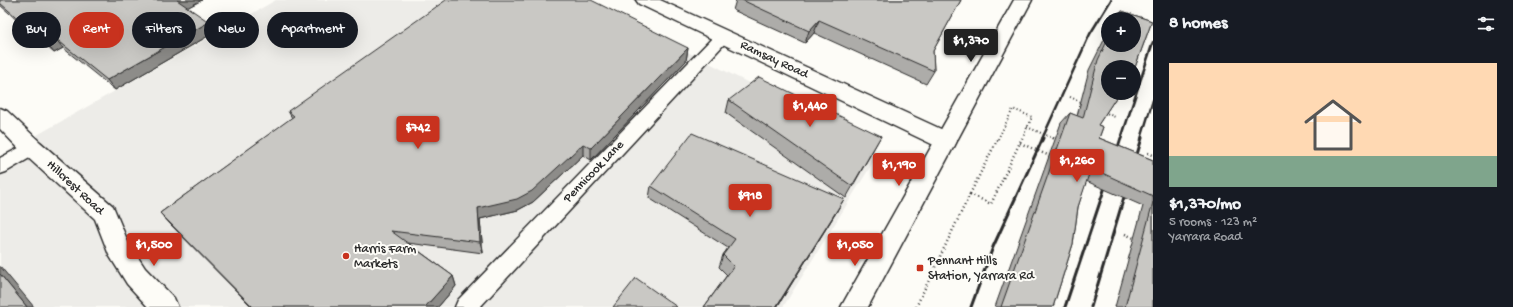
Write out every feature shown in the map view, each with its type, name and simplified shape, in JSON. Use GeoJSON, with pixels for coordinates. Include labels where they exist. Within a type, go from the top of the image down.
{"type":"FeatureCollection","features":[{"type":"Feature","properties":{"kind":"street","name":"Ramsay Road"},"geometry":{"type":"LineString","coordinates":[[645,0],[946,141]]}},
{"type":"Feature","properties":{"kind":"street"},"geometry":{"type":"LineString","coordinates":[[854,307],[1023,0]]}},
{"type":"Feature","properties":{"kind":"street","name":"Hillcrest Road"},"geometry":{"type":"LineString","coordinates":[[0,116],[32,148],[105,213],[118,247],[132,270],[165,307]]}},
{"type":"Feature","properties":{"kind":"lane","name":"Pennicook Lane"},"geometry":{"type":"LineString","coordinates":[[466,307],[722,37]]}},
{"type":"Feature","properties":{"kind":"lane"},"geometry":{"type":"LineString","coordinates":[[0,167],[32,148]]}},
{"type":"Feature","properties":{"kind":"path"},"geometry":{"type":"LineString","coordinates":[[1070,98],[1088,105]]}},
{"type":"Feature","properties":{"kind":"path"},"geometry":{"type":"LineString","coordinates":[[916,307],[970,194],[1013,109],[1032,117],[991,204],[970,194]]}},
{"type":"Feature","properties":{"kind":"path"},"geometry":{"type":"LineString","coordinates":[[1099,110],[1115,117]]}},
{"type":"Feature","properties":{"kind":"path"},"geometry":{"type":"LineString","coordinates":[[1027,127],[1063,143]]}},
{"type":"Feature","properties":{"kind":"path"},"geometry":{"type":"LineString","coordinates":[[1053,134],[1060,138]]}},
{"type":"Feature","properties":{"kind":"path"},"geometry":{"type":"LineString","coordinates":[[1020,143],[1055,158]]}},
{"type":"Feature","properties":{"kind":"path"},"geometry":{"type":"LineString","coordinates":[[1148,153],[1153,155]]}},
{"type":"Feature","properties":{"kind":"path"},"geometry":{"type":"LineString","coordinates":[[1124,234],[1138,240]]}},
{"type":"Feature","properties":{"kind":"shaded area"},"geometry":{"type":"Polygon","coordinates":[[[276,0],[585,0],[871,145],[877,156],[783,307],[0,307],[0,156],[191,48],[196,48],[196,45],[204,41],[204,48],[259,48],[259,12],[255,12],[276,0]]]}},
{"type":"Feature","properties":{"kind":"building"},"geometry":{"type":"Polygon","coordinates":[[[0,0],[177,0],[194,12],[132,12],[132,48],[163,48],[107,80],[61,43],[61,12],[12,12],[12,13],[0,3],[0,0]]]}},
{"type":"Feature","properties":{"kind":"building"},"geometry":{"type":"Polygon","coordinates":[[[446,0],[591,0],[688,48],[591,148],[583,144],[532,191],[517,199],[478,208],[480,242],[391,231],[453,276],[425,307],[253,307],[160,213],[294,116],[288,111],[446,0]]]}},
{"type":"Feature","properties":{"kind":"building"},"geometry":{"type":"Polygon","coordinates":[[[742,0],[961,0],[933,51],[934,71],[819,20],[809,31],[742,0]]]}},
{"type":"Feature","properties":{"kind":"building"},"geometry":{"type":"Polygon","coordinates":[[[196,13],[204,19],[204,25],[196,29],[196,13]]]}},
{"type":"Feature","properties":{"kind":"building"},"geometry":{"type":"Polygon","coordinates":[[[1141,17],[1152,21],[1141,51],[1141,17]]]}},
{"type":"Feature","properties":{"kind":"building"},"geometry":{"type":"Polygon","coordinates":[[[1102,52],[1141,52],[1138,60],[1101,60],[1101,100],[1114,100],[1098,125],[1103,127],[1099,138],[1153,160],[1153,196],[1091,168],[1078,207],[1073,244],[1053,307],[1001,307],[1070,113],[1083,118],[1098,60],[1102,52]]]}},
{"type":"Feature","properties":{"kind":"building"},"geometry":{"type":"Polygon","coordinates":[[[759,77],[881,136],[852,186],[729,100],[759,77]]]}},
{"type":"Feature","properties":{"kind":"building"},"geometry":{"type":"Polygon","coordinates":[[[692,133],[844,199],[776,307],[704,307],[734,266],[723,255],[735,239],[651,186],[692,133]]]}},
{"type":"Feature","properties":{"kind":"building"},"geometry":{"type":"Polygon","coordinates":[[[1153,202],[1153,307],[1125,307],[1153,202]]]}},
{"type":"Feature","properties":{"kind":"building"},"geometry":{"type":"Polygon","coordinates":[[[0,274],[27,307],[0,307],[0,274]]]}},
{"type":"Feature","properties":{"kind":"building"},"geometry":{"type":"Polygon","coordinates":[[[636,278],[677,307],[613,307],[636,278]]]}},
{"type":"Feature","properties":{"kind":"railway"},"geometry":{"type":"LineString","coordinates":[[1042,139],[1090,34],[1111,0]]}},
{"type":"Feature","properties":{"kind":"railway"},"geometry":{"type":"LineString","coordinates":[[1121,139],[1153,42]]}},
{"type":"Feature","properties":{"kind":"railway"},"geometry":{"type":"LineString","coordinates":[[1141,139],[1153,100]]}},
{"type":"Feature","properties":{"kind":"railway"},"geometry":{"type":"LineString","coordinates":[[971,307],[993,247],[1043,138]]}},
{"type":"Feature","properties":{"kind":"railway"},"geometry":{"type":"LineString","coordinates":[[1115,157],[1121,138]]}},
{"type":"Feature","properties":{"kind":"railway"},"geometry":{"type":"LineString","coordinates":[[1134,164],[1142,138]]}},
{"type":"Feature","properties":{"kind":"railway"},"geometry":{"type":"LineString","coordinates":[[1065,307],[1108,178]]}},
{"type":"Feature","properties":{"kind":"railway"},"geometry":{"type":"LineString","coordinates":[[1091,307],[1127,187]]}},
{"type":"Feature","properties":{"kind":"place","name":"Harris Farm Markets"},"geometry":{"type":"Point","coordinates":[346,256]}},
{"type":"Feature","properties":{"kind":"place","name":"Pennant Hills Station, Yarrara Rd"},"geometry":{"type":"Point","coordinates":[920,268]}}]}
